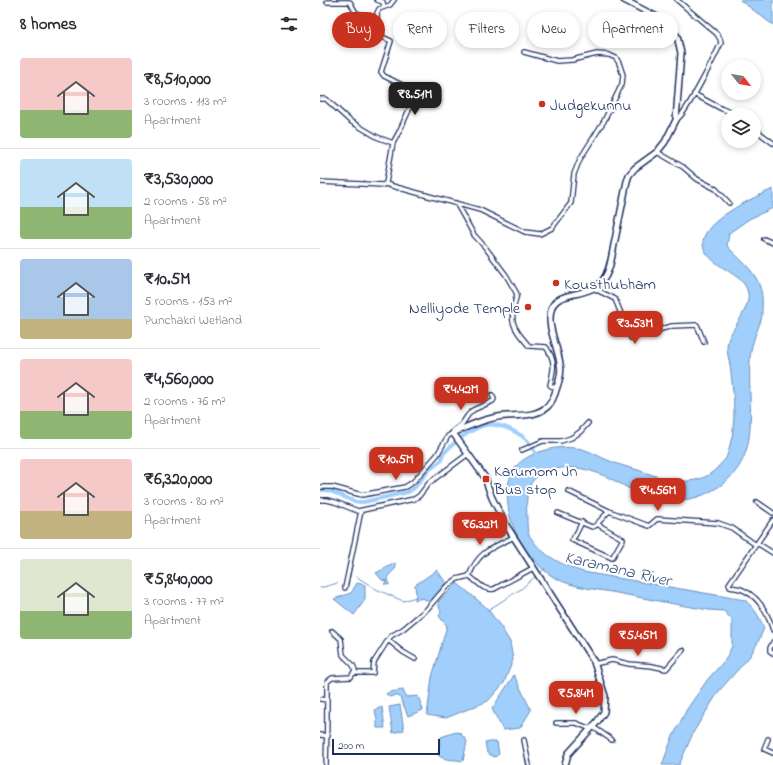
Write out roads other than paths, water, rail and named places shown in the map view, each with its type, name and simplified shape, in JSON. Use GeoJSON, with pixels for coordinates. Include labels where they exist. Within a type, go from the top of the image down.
{"type":"FeatureCollection","features":[{"type":"Feature","properties":{"kind":"main road"},"geometry":{"type":"LineString","coordinates":[[565,765],[568,754],[592,728],[604,712],[605,696],[594,664],[514,537],[492,498],[486,480],[453,433],[494,417],[530,415],[543,410],[554,399],[561,374],[552,332],[550,317],[552,308],[555,302],[563,297],[595,289],[604,280],[610,264],[629,175],[635,168],[657,152],[665,142],[676,120],[681,53],[677,36],[658,17],[624,0]]}},
{"type":"Feature","properties":{"kind":"street"},"geometry":{"type":"LineString","coordinates":[[377,0],[383,2],[384,7]]}},
{"type":"Feature","properties":{"kind":"street"},"geometry":{"type":"LineString","coordinates":[[378,12],[384,7],[390,5],[394,0]]}},
{"type":"Feature","properties":{"kind":"street"},"geometry":{"type":"LineString","coordinates":[[676,120],[690,103],[719,48],[720,43],[720,39],[717,34],[677,0]]}},
{"type":"Feature","properties":{"kind":"street"},"geometry":{"type":"LineString","coordinates":[[327,2],[350,2],[355,12]]}},
{"type":"Feature","properties":{"kind":"street"},"geometry":{"type":"LineString","coordinates":[[385,38],[391,41],[381,74],[410,89],[412,92],[409,110],[393,143],[385,184]]}},
{"type":"Feature","properties":{"kind":"street"},"geometry":{"type":"LineString","coordinates":[[320,182],[385,184],[485,212],[525,232],[540,234],[546,232],[557,222],[571,203],[574,174],[580,159],[604,121],[622,84],[623,75],[622,69],[616,58],[609,55],[597,54],[572,60],[557,61],[524,52]]}},
{"type":"Feature","properties":{"kind":"street"},"geometry":{"type":"LineString","coordinates":[[694,94],[721,108]]}},
{"type":"Feature","properties":{"kind":"street"},"geometry":{"type":"LineString","coordinates":[[320,99],[326,99],[350,121],[376,137],[393,143]]}},
{"type":"Feature","properties":{"kind":"street"},"geometry":{"type":"LineString","coordinates":[[761,134],[773,143]]}},
{"type":"Feature","properties":{"kind":"street"},"geometry":{"type":"LineString","coordinates":[[657,152],[683,167],[697,179],[716,190],[729,203]]}},
{"type":"Feature","properties":{"kind":"street"},"geometry":{"type":"LineString","coordinates":[[456,203],[474,235],[485,246],[517,294],[512,313],[512,322],[518,334],[529,346],[546,347],[551,353],[554,362],[550,385],[557,388]]}},
{"type":"Feature","properties":{"kind":"street"},"geometry":{"type":"LineString","coordinates":[[764,239],[773,243]]}},
{"type":"Feature","properties":{"kind":"street"},"geometry":{"type":"LineString","coordinates":[[595,289],[614,299],[631,338],[672,326],[697,324],[704,342]]}},
{"type":"Feature","properties":{"kind":"street"},"geometry":{"type":"LineString","coordinates":[[320,487],[332,487],[362,495],[405,487],[413,482],[437,455],[448,436],[462,424],[473,410],[493,401],[494,399],[492,395]]}},
{"type":"Feature","properties":{"kind":"street"},"geometry":{"type":"LineString","coordinates":[[522,450],[548,440],[561,441],[571,438],[580,432],[588,423]]}},
{"type":"Feature","properties":{"kind":"street"},"geometry":{"type":"LineString","coordinates":[[320,500],[336,502],[352,510],[361,511],[414,499],[419,496],[429,483],[468,454]]}},
{"type":"Feature","properties":{"kind":"street"},"geometry":{"type":"LineString","coordinates":[[568,491],[609,511],[649,526],[657,519],[718,523],[732,528],[773,553]]}},
{"type":"Feature","properties":{"kind":"street"},"geometry":{"type":"LineString","coordinates":[[757,502],[773,513]]}},
{"type":"Feature","properties":{"kind":"street"},"geometry":{"type":"LineString","coordinates":[[345,588],[361,511]]}},
{"type":"Feature","properties":{"kind":"street"},"geometry":{"type":"LineString","coordinates":[[558,513],[592,527],[595,526],[609,511]]}},
{"type":"Feature","properties":{"kind":"street"},"geometry":{"type":"LineString","coordinates":[[773,520],[729,584],[730,587],[742,590],[751,595],[760,604],[768,615],[773,630]]}},
{"type":"Feature","properties":{"kind":"street"},"geometry":{"type":"LineString","coordinates":[[582,522],[571,541],[612,558],[623,539],[597,524]]}},
{"type":"Feature","properties":{"kind":"street"},"geometry":{"type":"LineString","coordinates":[[469,576],[474,564],[483,554],[514,537]]}},
{"type":"Feature","properties":{"kind":"street"},"geometry":{"type":"LineString","coordinates":[[469,576],[484,588],[489,590],[494,589],[533,568]]}},
{"type":"Feature","properties":{"kind":"street"},"geometry":{"type":"LineString","coordinates":[[354,672],[373,674],[374,662],[391,636],[427,610],[446,587],[457,579],[469,576]]}},
{"type":"Feature","properties":{"kind":"street"},"geometry":{"type":"LineString","coordinates":[[326,765],[328,736],[327,682],[332,678],[351,677],[354,672],[353,665],[342,655],[341,639],[332,631]]}},
{"type":"Feature","properties":{"kind":"street"},"geometry":{"type":"LineString","coordinates":[[388,640],[415,659]]}},
{"type":"Feature","properties":{"kind":"street"},"geometry":{"type":"LineString","coordinates":[[773,642],[770,651],[773,653]]}},
{"type":"Feature","properties":{"kind":"street"},"geometry":{"type":"LineString","coordinates":[[594,664],[612,660],[666,669],[683,650]]}},
{"type":"Feature","properties":{"kind":"street"},"geometry":{"type":"LineString","coordinates":[[320,699],[327,700]]}},
{"type":"Feature","properties":{"kind":"street"},"geometry":{"type":"LineString","coordinates":[[556,723],[576,723],[592,728],[612,740]]}},
{"type":"Feature","properties":{"kind":"street"},"geometry":{"type":"LineString","coordinates":[[320,735],[328,736]]}},
{"type":"Feature","properties":{"kind":"street"},"geometry":{"type":"LineString","coordinates":[[768,739],[764,748],[773,753]]}},
{"type":"Feature","properties":{"kind":"street"},"geometry":{"type":"LineString","coordinates":[[524,740],[529,765]]}},
{"type":"Feature","properties":{"kind":"water"},"geometry":{"type":"Polygon","coordinates":[[[740,0],[773,0],[773,25],[740,0]]]}},
{"type":"Feature","properties":{"kind":"water"},"geometry":{"type":"Polygon","coordinates":[[[773,189],[773,208],[749,219],[729,233],[727,246],[753,273],[760,288],[762,298],[761,319],[750,356],[749,438],[745,455],[736,470],[723,484],[703,495],[683,500],[668,501],[653,499],[601,474],[572,468],[561,468],[542,473],[532,482],[527,495],[527,526],[530,536],[536,545],[554,560],[583,572],[745,600],[754,610],[764,628],[750,656],[719,691],[694,731],[679,765],[662,765],[672,738],[687,709],[708,679],[725,660],[732,646],[732,620],[724,611],[709,610],[585,588],[555,578],[532,558],[516,533],[509,512],[507,497],[509,482],[515,468],[522,460],[538,452],[557,448],[582,449],[609,461],[658,477],[680,481],[700,479],[718,467],[726,458],[728,453],[734,419],[733,392],[727,350],[728,342],[730,335],[746,307],[748,293],[745,285],[739,279],[718,265],[708,256],[703,245],[704,236],[710,227],[730,211],[773,189]]]}},
{"type":"Feature","properties":{"kind":"water"},"geometry":{"type":"Polygon","coordinates":[[[395,563],[396,568],[388,576],[389,585],[384,584],[387,581],[382,580],[376,573],[395,563]]]}},
{"type":"Feature","properties":{"kind":"water"},"geometry":{"type":"Polygon","coordinates":[[[437,570],[446,583],[430,603],[423,598],[415,600],[415,585],[437,570]]]}},
{"type":"Feature","properties":{"kind":"water"},"geometry":{"type":"Polygon","coordinates":[[[357,583],[365,585],[365,600],[354,615],[334,599],[351,593],[357,583]]]}},
{"type":"Feature","properties":{"kind":"water"},"geometry":{"type":"Polygon","coordinates":[[[457,583],[487,608],[501,627],[510,642],[513,660],[504,683],[488,701],[446,718],[427,715],[432,677],[447,626],[439,616],[441,613],[438,602],[457,583]]]}},
{"type":"Feature","properties":{"kind":"water"},"geometry":{"type":"Polygon","coordinates":[[[514,675],[531,710],[520,728],[503,730],[492,709],[514,675]]]}},
{"type":"Feature","properties":{"kind":"water"},"geometry":{"type":"Polygon","coordinates":[[[403,690],[406,697],[418,696],[423,710],[408,716],[400,697],[395,695],[390,697],[386,694],[389,692],[403,690]]]}},
{"type":"Feature","properties":{"kind":"water"},"geometry":{"type":"Polygon","coordinates":[[[400,705],[404,730],[393,733],[389,707],[400,705]]]}},
{"type":"Feature","properties":{"kind":"water"},"geometry":{"type":"Polygon","coordinates":[[[382,707],[385,728],[377,728],[375,710],[382,707]]]}},
{"type":"Feature","properties":{"kind":"water"},"geometry":{"type":"Polygon","coordinates":[[[456,732],[460,733],[467,741],[463,761],[446,759],[438,755],[441,737],[456,732]]]}},
{"type":"Feature","properties":{"kind":"water"},"geometry":{"type":"Polygon","coordinates":[[[485,742],[497,742],[499,754],[495,757],[487,753],[485,742]]]}},
{"type":"Feature","properties":{"kind":"waterway"},"geometry":{"type":"LineString","coordinates":[[320,490],[327,490],[355,502],[364,502],[408,492],[414,488],[429,470],[442,460],[442,455],[451,446],[468,433],[485,425],[497,425],[516,432],[530,444],[538,458]]}},
{"type":"Feature","properties":{"kind":"waterway"},"geometry":{"type":"LineString","coordinates":[[540,573],[545,568]]}},
{"type":"Feature","properties":{"kind":"waterway"},"geometry":{"type":"LineString","coordinates":[[488,610],[521,589],[536,576]]}},
{"type":"Feature","properties":{"kind":"waterway"},"geometry":{"type":"LineString","coordinates":[[357,577],[376,589],[403,601],[416,597]]}},
{"type":"Feature","properties":{"kind":"waterway"},"geometry":{"type":"LineString","coordinates":[[320,588],[338,583]]}},
{"type":"Feature","properties":{"kind":"place","name":"Judgekunnu"},"geometry":{"type":"Point","coordinates":[542,104]}},
{"type":"Feature","properties":{"kind":"place","name":"Kousthubham"},"geometry":{"type":"Point","coordinates":[556,283]}},
{"type":"Feature","properties":{"kind":"place","name":"Nelliyode Temple"},"geometry":{"type":"Point","coordinates":[528,307]}},
{"type":"Feature","properties":{"kind":"place","name":"Karumom Jn Bus stop"},"geometry":{"type":"Point","coordinates":[486,479]}},
{"type":"Feature","properties":{"kind":"water label","name":"Karamana River"},"geometry":{"type":"Point","coordinates":[618,568]}}]}
